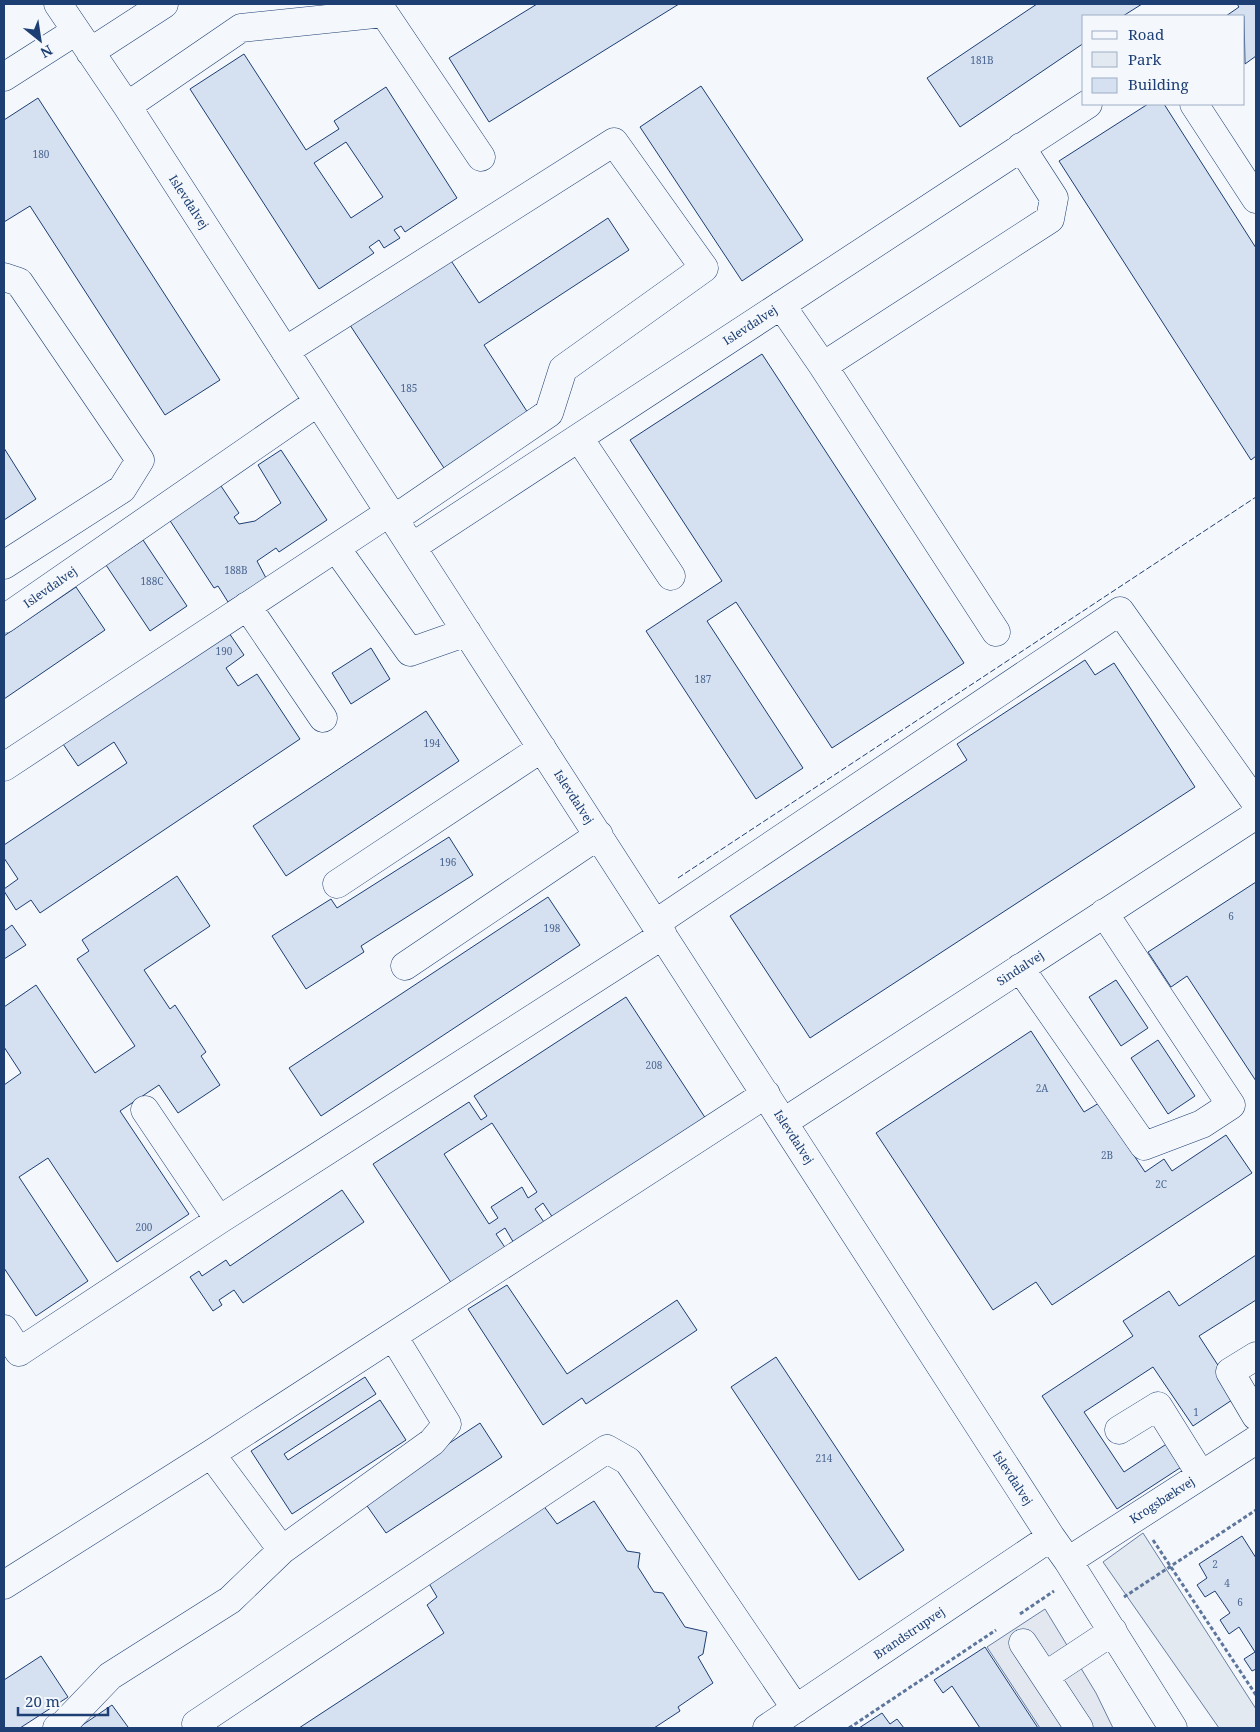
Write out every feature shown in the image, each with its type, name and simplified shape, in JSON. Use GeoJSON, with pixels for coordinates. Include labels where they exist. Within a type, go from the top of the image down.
{"type":"FeatureCollection","features":[{"type":"Feature","properties":{"kind":"street","name":"Islevdalvej"},"geometry":{"type":"LineString","coordinates":[[58,4],[127,106],[1051,1537],[1073,1568],[1173,1728]]}},
{"type":"Feature","properties":{"kind":"street"},"geometry":{"type":"LineString","coordinates":[[4,77],[164,4]]}},
{"type":"Feature","properties":{"kind":"street"},"geometry":{"type":"LineString","coordinates":[[127,106],[241,28],[391,8],[481,157]]}},
{"type":"Feature","properties":{"kind":"street","name":"Islevdalvej"},"geometry":{"type":"LineString","coordinates":[[412,547],[1086,105]]}},
{"type":"Feature","properties":{"kind":"street"},"geometry":{"type":"LineString","coordinates":[[1195,105],[1256,199]]}},
{"type":"Feature","properties":{"kind":"street"},"geometry":{"type":"LineString","coordinates":[[4,767],[336,548],[392,516],[549,413],[563,368],[704,268],[614,142],[285,350]]}},
{"type":"Feature","properties":{"kind":"street"},"geometry":{"type":"LineString","coordinates":[[823,366],[1050,220],[1054,198],[1021,148]]}},
{"type":"Feature","properties":{"kind":"street"},"geometry":{"type":"LineString","coordinates":[[4,277],[19,282],[140,460],[122,489],[4,565]]}},
{"type":"Feature","properties":{"kind":"street"},"geometry":{"type":"LineString","coordinates":[[781,305],[823,366],[996,632]]}},
{"type":"Feature","properties":{"kind":"street","name":"Islevdalvej"},"geometry":{"type":"LineString","coordinates":[[4,619],[318,402]]}},
{"type":"Feature","properties":{"kind":"street"},"geometry":{"type":"LineString","coordinates":[[579,438],[671,576]]}},
{"type":"Feature","properties":{"kind":"street"},"geometry":{"type":"LineString","coordinates":[[336,548],[410,652],[466,632]]}},
{"type":"Feature","properties":{"kind":"street"},"geometry":{"type":"LineString","coordinates":[[247,606],[324,718]]}},
{"type":"Feature","properties":{"kind":"street"},"geometry":{"type":"LineString","coordinates":[[4,1329],[19,1352],[659,929],[1120,611],[1256,803]]}},
{"type":"Feature","properties":{"kind":"street"},"geometry":{"type":"LineString","coordinates":[[337,884],[542,748]]}},
{"type":"Feature","properties":{"kind":"street","name":"Sindalvej"},"geometry":{"type":"LineString","coordinates":[[784,1122],[1256,815]]}},
{"type":"Feature","properties":{"kind":"street"},"geometry":{"type":"LineString","coordinates":[[405,966],[598,835]]}},
{"type":"Feature","properties":{"kind":"street"},"geometry":{"type":"LineString","coordinates":[[1020,968],[1144,1146],[1202,1124],[1231,1105],[1104,913]]}},
{"type":"Feature","properties":{"kind":"street"},"geometry":{"type":"LineString","coordinates":[[4,1585],[211,1454],[766,1094]]}},
{"type":"Feature","properties":{"kind":"street"},"geometry":{"type":"LineString","coordinates":[[145,1110],[219,1220]]}},
{"type":"Feature","properties":{"kind":"street"},"geometry":{"type":"LineString","coordinates":[[57,1728],[64,1724],[110,1676],[230,1600],[282,1550],[432,1442],[447,1424],[393,1336]]}},
{"type":"Feature","properties":{"kind":"street"},"geometry":{"type":"LineString","coordinates":[[1256,1356],[1230,1372],[1256,1416]]}},
{"type":"Feature","properties":{"kind":"street"},"geometry":{"type":"LineString","coordinates":[[1120,1430],[1158,1406],[1201,1476]]}},
{"type":"Feature","properties":{"kind":"street","name":"Krogsbækvej"},"geometry":{"type":"LineString","coordinates":[[1073,1568],[1138,1516],[1256,1440]]}},
{"type":"Feature","properties":{"kind":"street"},"geometry":{"type":"LineString","coordinates":[[196,1724],[607,1449],[628,1461],[796,1709]]}},
{"type":"Feature","properties":{"kind":"street"},"geometry":{"type":"LineString","coordinates":[[211,1454],[282,1550]]}},
{"type":"Feature","properties":{"kind":"street","name":"Brandstrupvej"},"geometry":{"type":"LineString","coordinates":[[767,1728],[1051,1537]]}},
{"type":"Feature","properties":{"kind":"street"},"geometry":{"type":"LineString","coordinates":[[1045,1676],[1107,1622]]}},
{"type":"Feature","properties":{"kind":"street"},"geometry":{"type":"LineString","coordinates":[[1013,1629],[1079,1728]]}},
{"type":"Feature","properties":{"kind":"path"},"geometry":{"type":"LineString","coordinates":[[1107,1622],[1171,1566],[1256,1510]]}},
{"type":"Feature","properties":{"kind":"path"},"geometry":{"type":"LineString","coordinates":[[1138,1516],[1256,1695]]}},
{"type":"Feature","properties":{"kind":"path"},"geometry":{"type":"LineString","coordinates":[[849,1728],[1013,1629],[1073,1568]]}},
{"type":"Feature","properties":{"kind":"green space"},"geometry":{"type":"Polygon","coordinates":[[[1143,1533],[1256,1709],[1256,1728],[1219,1728],[1103,1562],[1143,1533]]]}},
{"type":"Feature","properties":{"kind":"shaded area"},"geometry":{"type":"Polygon","coordinates":[[[1045,1609],[1096,1693],[1113,1728],[1040,1728],[987,1647],[1045,1609]]]}},
{"type":"Feature","properties":{"kind":"building"},"geometry":{"type":"Polygon","coordinates":[[[537,4],[679,4],[489,122],[449,58],[537,4]]]}},
{"type":"Feature","properties":{"kind":"building"},"geometry":{"type":"Polygon","coordinates":[[[1037,4],[1142,4],[1125,15],[1082,15],[1082,44],[960,127],[927,78],[1037,4]]]}},
{"type":"Feature","properties":{"kind":"building"},"geometry":{"type":"Polygon","coordinates":[[[1237,4],[1256,4],[1256,56],[1245,64],[1245,15],[1227,15],[1239,7],[1237,4]]]}},
{"type":"Feature","properties":{"kind":"building"},"geometry":{"type":"Polygon","coordinates":[[[244,54],[306,150],[339,129],[334,121],[386,87],[457,198],[405,232],[401,226],[394,230],[400,238],[384,248],[379,240],[369,247],[374,253],[319,289],[190,89],[244,54]],[[346,142],[314,163],[351,218],[383,197],[346,142]]]}},
{"type":"Feature","properties":{"kind":"building"},"geometry":{"type":"Polygon","coordinates":[[[701,86],[803,240],[742,281],[640,127],[701,86]]]}},
{"type":"Feature","properties":{"kind":"building"},"geometry":{"type":"Polygon","coordinates":[[[38,98],[220,380],[165,415],[30,206],[4,222],[4,120],[38,98]]]}},
{"type":"Feature","properties":{"kind":"building"},"geometry":{"type":"Polygon","coordinates":[[[1146,105],[1165,105],[1256,248],[1256,456],[1251,460],[1059,161],[1146,105]]]}},
{"type":"Feature","properties":{"kind":"building"},"geometry":{"type":"Polygon","coordinates":[[[608,218],[629,250],[484,345],[528,413],[444,468],[344,316],[444,250],[479,303],[608,218]]]}},
{"type":"Feature","properties":{"kind":"building"},"geometry":{"type":"Polygon","coordinates":[[[762,354],[964,663],[832,748],[736,602],[707,621],[803,768],[756,799],[646,631],[722,581],[630,440],[762,354]]]}},
{"type":"Feature","properties":{"kind":"building"},"geometry":{"type":"Polygon","coordinates":[[[4,448],[36,499],[4,520],[4,448]]]}},
{"type":"Feature","properties":{"kind":"building"},"geometry":{"type":"Polygon","coordinates":[[[281,450],[327,520],[279,552],[276,548],[257,561],[266,578],[228,602],[218,586],[214,588],[165,513],[217,480],[239,513],[234,517],[239,524],[255,521],[281,503],[258,465],[281,450]]]}},
{"type":"Feature","properties":{"kind":"building"},"geometry":{"type":"Polygon","coordinates":[[[143,540],[187,606],[150,631],[106,565],[143,540]]]}},
{"type":"Feature","properties":{"kind":"building"},"geometry":{"type":"Polygon","coordinates":[[[76,587],[105,630],[4,699],[4,636],[76,587]]]}},
{"type":"Feature","properties":{"kind":"building"},"geometry":{"type":"Polygon","coordinates":[[[227,630],[244,655],[226,668],[238,686],[257,674],[300,739],[40,913],[31,900],[16,910],[4,891],[4,889],[18,879],[4,858],[4,845],[127,763],[114,742],[78,766],[61,741],[227,630]]]}},
{"type":"Feature","properties":{"kind":"building"},"geometry":{"type":"Polygon","coordinates":[[[371,648],[390,679],[351,704],[332,673],[371,648]]]}},
{"type":"Feature","properties":{"kind":"building"},"geometry":{"type":"Polygon","coordinates":[[[1085,660],[1095,675],[1114,663],[1195,787],[810,1038],[730,916],[967,760],[957,744],[1085,660]]]}},
{"type":"Feature","properties":{"kind":"building"},"geometry":{"type":"Polygon","coordinates":[[[426,711],[459,761],[286,876],[253,826],[426,711]]]}},
{"type":"Feature","properties":{"kind":"building"},"geometry":{"type":"Polygon","coordinates":[[[449,837],[473,875],[361,946],[364,952],[306,989],[272,936],[331,899],[337,908],[449,837]]]}},
{"type":"Feature","properties":{"kind":"building"},"geometry":{"type":"Polygon","coordinates":[[[177,876],[210,926],[144,970],[170,1009],[175,1005],[206,1052],[201,1056],[220,1085],[178,1113],[159,1085],[120,1111],[189,1214],[117,1262],[48,1158],[19,1177],[88,1281],[36,1316],[4,1268],[4,1085],[21,1073],[4,1047],[4,1007],[36,985],[95,1073],[135,1046],[77,959],[89,951],[82,940],[177,876]]]}},
{"type":"Feature","properties":{"kind":"building"},"geometry":{"type":"Polygon","coordinates":[[[1256,882],[1256,1081],[1187,976],[1171,987],[1148,952],[1256,882]]]}},
{"type":"Feature","properties":{"kind":"building"},"geometry":{"type":"Polygon","coordinates":[[[548,897],[580,945],[321,1116],[289,1068],[548,897]]]}},
{"type":"Feature","properties":{"kind":"building"},"geometry":{"type":"Polygon","coordinates":[[[12,925],[26,945],[4,959],[4,931],[12,925]]]}},
{"type":"Feature","properties":{"kind":"building"},"geometry":{"type":"Polygon","coordinates":[[[1116,980],[1148,1028],[1121,1046],[1089,997],[1116,980]]]}},
{"type":"Feature","properties":{"kind":"building"},"geometry":{"type":"Polygon","coordinates":[[[626,997],[706,1119],[553,1218],[543,1203],[535,1209],[546,1225],[515,1245],[505,1228],[496,1234],[506,1249],[452,1284],[373,1164],[469,1102],[481,1120],[487,1116],[474,1096],[626,997]],[[492,1123],[444,1154],[489,1224],[498,1218],[491,1207],[522,1187],[528,1198],[537,1192],[492,1123]]]}},
{"type":"Feature","properties":{"kind":"building"},"geometry":{"type":"Polygon","coordinates":[[[1031,1031],[1084,1112],[1099,1103],[1145,1172],[1164,1159],[1172,1171],[1226,1135],[1252,1173],[1052,1305],[1036,1282],[993,1310],[876,1133],[1031,1031]]]}},
{"type":"Feature","properties":{"kind":"building"},"geometry":{"type":"Polygon","coordinates":[[[1158,1040],[1195,1096],[1168,1114],[1131,1058],[1158,1040]]]}},
{"type":"Feature","properties":{"kind":"building"},"geometry":{"type":"Polygon","coordinates":[[[342,1190],[364,1222],[243,1303],[234,1290],[219,1300],[222,1305],[213,1311],[190,1277],[199,1271],[202,1276],[226,1260],[230,1266],[342,1190]]]}},
{"type":"Feature","properties":{"kind":"building"},"geometry":{"type":"Polygon","coordinates":[[[1256,1255],[1256,1300],[1199,1336],[1238,1396],[1193,1426],[1153,1367],[1084,1412],[1124,1472],[1171,1441],[1186,1464],[1117,1509],[1042,1396],[1133,1336],[1123,1321],[1169,1291],[1179,1306],[1256,1255]]]}},
{"type":"Feature","properties":{"kind":"building"},"geometry":{"type":"Polygon","coordinates":[[[507,1285],[567,1374],[677,1300],[697,1330],[586,1404],[582,1398],[543,1425],[468,1309],[507,1285]]]}},
{"type":"Feature","properties":{"kind":"building"},"geometry":{"type":"Polygon","coordinates":[[[776,1357],[904,1550],[859,1580],[731,1387],[776,1357]]]}},
{"type":"Feature","properties":{"kind":"building"},"geometry":{"type":"Polygon","coordinates":[[[365,1377],[376,1394],[284,1454],[288,1460],[380,1400],[406,1440],[292,1514],[251,1451],[365,1377]]]}},
{"type":"Feature","properties":{"kind":"building"},"geometry":{"type":"Polygon","coordinates":[[[480,1423],[502,1457],[386,1533],[363,1500],[480,1423]]]}},
{"type":"Feature","properties":{"kind":"building"},"geometry":{"type":"Polygon","coordinates":[[[540,1501],[557,1524],[594,1501],[627,1551],[640,1553],[638,1567],[654,1592],[663,1593],[685,1627],[707,1632],[703,1654],[698,1657],[713,1683],[678,1707],[680,1711],[654,1728],[299,1728],[444,1633],[427,1605],[437,1597],[427,1580],[540,1501]]]}},
{"type":"Feature","properties":{"kind":"building"},"geometry":{"type":"Polygon","coordinates":[[[1242,1536],[1256,1558],[1256,1669],[1252,1671],[1244,1659],[1255,1652],[1239,1627],[1229,1634],[1220,1620],[1230,1613],[1215,1591],[1205,1597],[1197,1585],[1207,1578],[1199,1564],[1242,1536]]]}},
{"type":"Feature","properties":{"kind":"building"},"geometry":{"type":"Polygon","coordinates":[[[985,1647],[1038,1728],[980,1728],[952,1686],[943,1693],[934,1680],[985,1647]]]}},
{"type":"Feature","properties":{"kind":"building"},"geometry":{"type":"Polygon","coordinates":[[[41,1656],[68,1697],[20,1728],[4,1728],[4,1680],[41,1656]]]}},
{"type":"Feature","properties":{"kind":"building"},"geometry":{"type":"Polygon","coordinates":[[[112,1705],[127,1728],[78,1728],[112,1705]]]}},
{"type":"Feature","properties":{"kind":"building"},"geometry":{"type":"Polygon","coordinates":[[[882,1713],[890,1724],[897,1719],[904,1728],[859,1728],[882,1713]]]}},
{"type":"Feature","properties":{"kind":"fence"},"geometry":{"type":"LineString","coordinates":[[678,878],[1256,497]]}}]}
